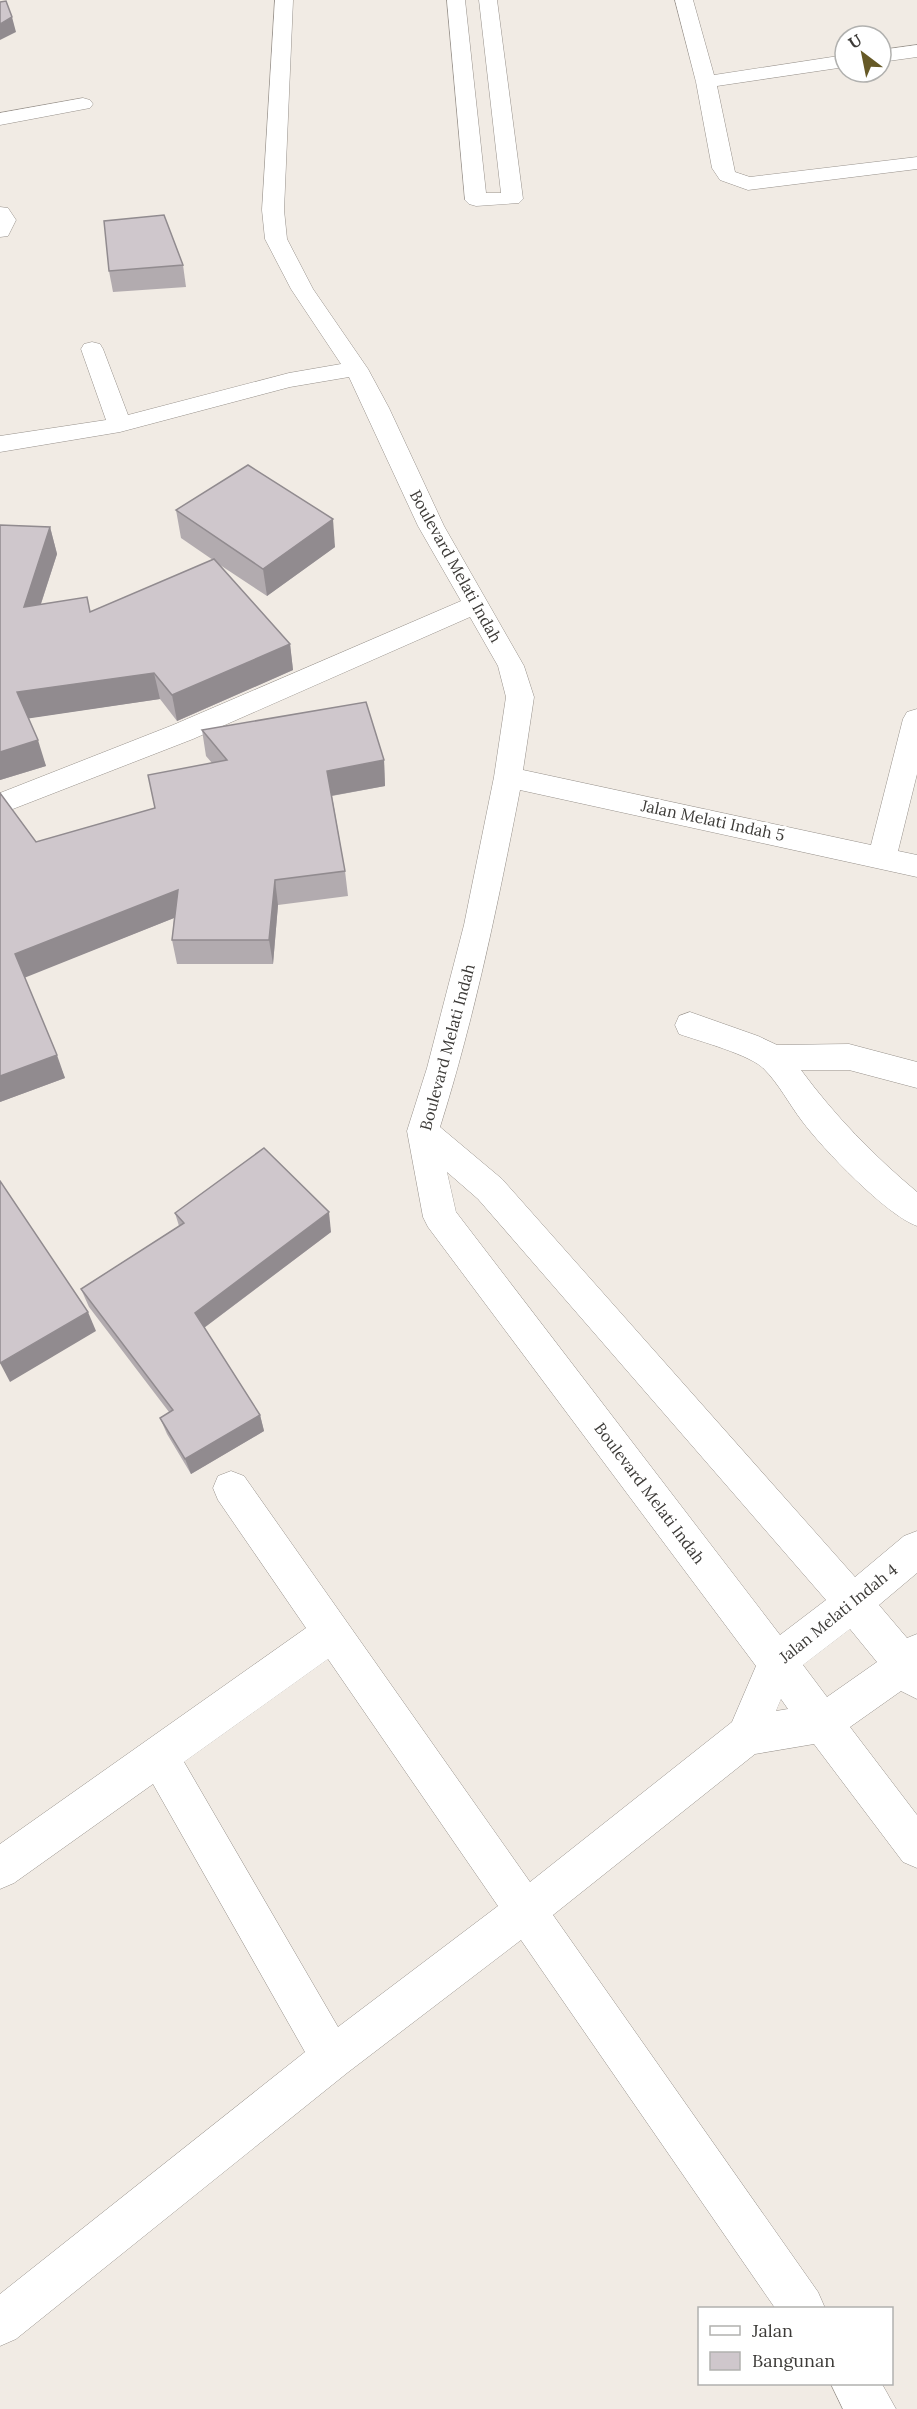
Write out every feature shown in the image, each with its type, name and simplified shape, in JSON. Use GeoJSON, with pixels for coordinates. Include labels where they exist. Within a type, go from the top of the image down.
{"type":"FeatureCollection","features":[{"type":"Feature","properties":{"kind":"street","name":"Boulevard Melati Indah"},"geometry":{"type":"LineString","coordinates":[[284,0],[273,210],[276,239],[302,289],[356,369],[393,441],[431,526],[511,666],[520,697],[508,777],[479,925],[443,1068],[423,1131],[440,1217],[917,1848]]}},
{"type":"Feature","properties":{"kind":"street"},"geometry":{"type":"LineString","coordinates":[[456,0],[476,200],[512,199],[488,0]]}},
{"type":"Feature","properties":{"kind":"street"},"geometry":{"type":"LineString","coordinates":[[684,0],[706,82],[723,168],[727,176],[730,201]]}},
{"type":"Feature","properties":{"kind":"street"},"geometry":{"type":"LineString","coordinates":[[893,54],[917,51]]}},
{"type":"Feature","properties":{"kind":"street"},"geometry":{"type":"LineString","coordinates":[[706,82],[833,63]]}},
{"type":"Feature","properties":{"kind":"street"},"geometry":{"type":"LineString","coordinates":[[465,91],[499,89]]}},
{"type":"Feature","properties":{"kind":"street"},"geometry":{"type":"LineString","coordinates":[[0,119],[83,104]]}},
{"type":"Feature","properties":{"kind":"street"},"geometry":{"type":"LineString","coordinates":[[727,176],[748,184],[917,163]]}},
{"type":"Feature","properties":{"kind":"street"},"geometry":{"type":"LineString","coordinates":[[0,213],[5,220],[0,231]]}},
{"type":"Feature","properties":{"kind":"street"},"geometry":{"type":"LineString","coordinates":[[92,349],[120,425]]}},
{"type":"Feature","properties":{"kind":"street"},"geometry":{"type":"LineString","coordinates":[[0,444],[120,425],[289,380],[356,369]]}},
{"type":"Feature","properties":{"kind":"street"},"geometry":{"type":"LineString","coordinates":[[0,804],[183,732],[477,604]]}},
{"type":"Feature","properties":{"kind":"street"},"geometry":{"type":"LineString","coordinates":[[882,858],[917,719]]}},
{"type":"Feature","properties":{"kind":"street","name":"Jalan Melati Indah 5"},"geometry":{"type":"LineString","coordinates":[[508,777],[692,815],[917,866]]}},
{"type":"Feature","properties":{"kind":"street"},"geometry":{"type":"LineString","coordinates":[[690,1025],[747,1045],[774,1058],[849,1057],[917,1076]]}},
{"type":"Feature","properties":{"kind":"street"},"geometry":{"type":"LineString","coordinates":[[774,1058],[814,1114],[864,1167],[917,1212]]}},
{"type":"Feature","properties":{"kind":"street"},"geometry":{"type":"LineString","coordinates":[[0,2323],[332,2058],[527,1910],[746,1736],[823,1723],[913,1666],[853,1603],[490,1189],[423,1131]]}},
{"type":"Feature","properties":{"kind":"street"},"geometry":{"type":"LineString","coordinates":[[231,1488],[801,2307]]}},
{"type":"Feature","properties":{"kind":"street","name":"Jalan Melati Indah 4"},"geometry":{"type":"LineString","coordinates":[[746,1736],[777,1661],[853,1603],[917,1549]]}},
{"type":"Feature","properties":{"kind":"street"},"geometry":{"type":"LineString","coordinates":[[0,1869],[332,1633]]}},
{"type":"Feature","properties":{"kind":"street"},"geometry":{"type":"LineString","coordinates":[[159,1757],[332,2058]]}},
{"type":"Feature","properties":{"kind":"street"},"geometry":{"type":"LineString","coordinates":[[855,2385],[872,2409]]}},
{"type":"Feature","properties":{"kind":"building"},"geometry":{"type":"Polygon","coordinates":[[[6,1],[12,17],[0,24],[0,2],[6,1]]]}},
{"type":"Feature","properties":{"kind":"building"},"geometry":{"type":"Polygon","coordinates":[[[164,215],[183,265],[109,271],[104,221],[164,215]]]}},
{"type":"Feature","properties":{"kind":"building"},"geometry":{"type":"Polygon","coordinates":[[[248,465],[333,519],[263,569],[176,510],[248,465]]]}},
{"type":"Feature","properties":{"kind":"building"},"geometry":{"type":"Polygon","coordinates":[[[0,525],[50,527],[24,607],[87,597],[90,612],[214,559],[290,644],[172,695],[154,673],[17,692],[38,740],[0,752],[0,525]]]}},
{"type":"Feature","properties":{"kind":"building"},"geometry":{"type":"Polygon","coordinates":[[[366,702],[384,760],[327,771],[345,871],[275,880],[269,940],[172,940],[178,890],[15,954],[57,1055],[0,1076],[0,793],[36,842],[155,808],[148,775],[227,760],[202,730],[366,702]]]}},
{"type":"Feature","properties":{"kind":"building"},"geometry":{"type":"Polygon","coordinates":[[[264,1148],[329,1212],[195,1313],[260,1415],[185,1459],[160,1418],[173,1410],[81,1289],[184,1223],[175,1213],[264,1148]]]}},
{"type":"Feature","properties":{"kind":"building"},"geometry":{"type":"Polygon","coordinates":[[[0,1181],[88,1312],[0,1363],[0,1181]]]}}]}
